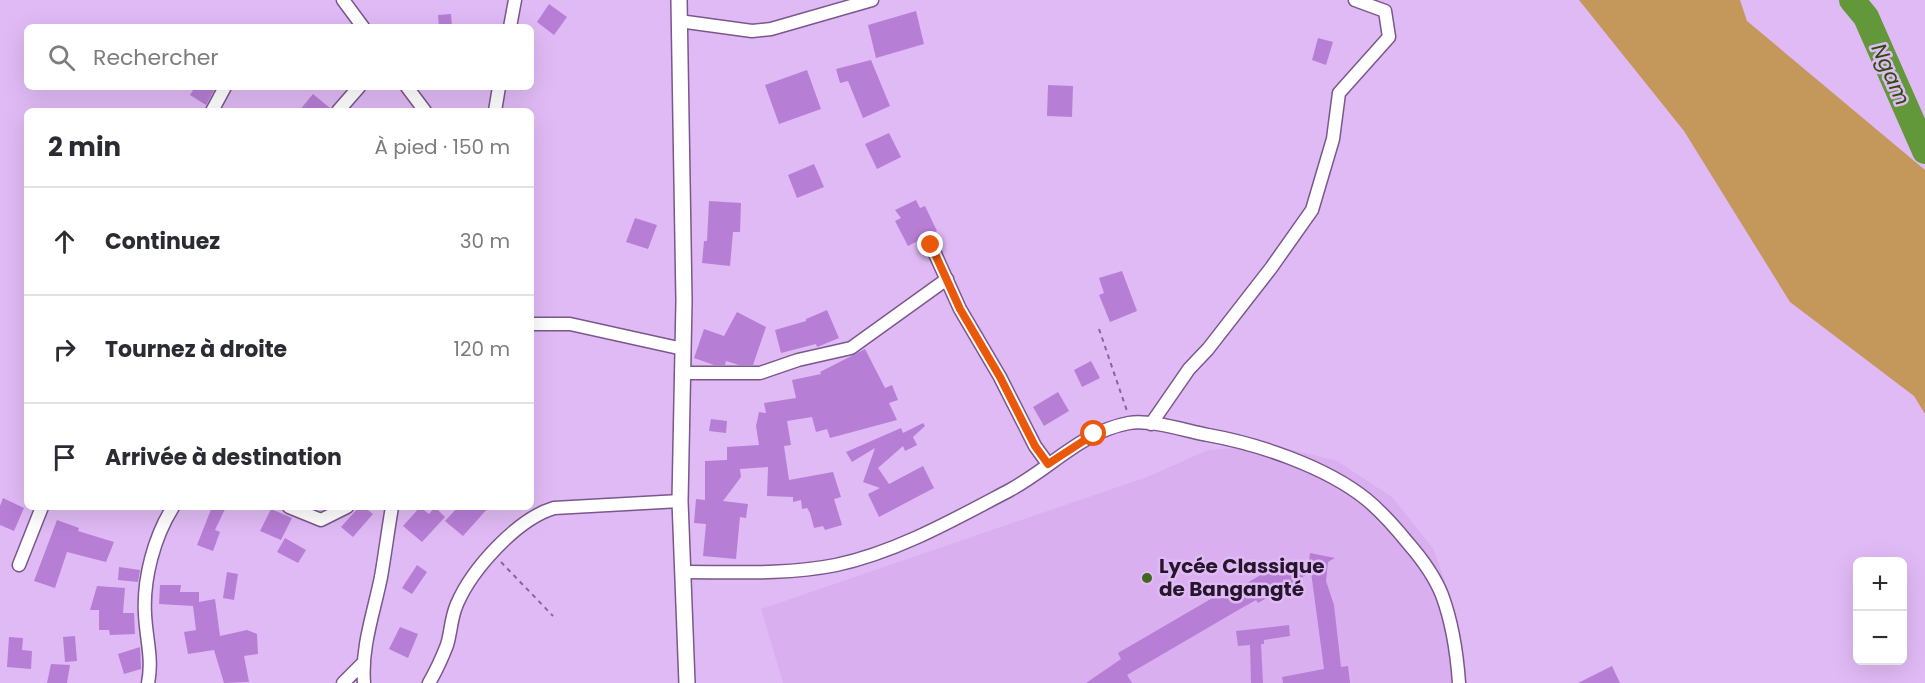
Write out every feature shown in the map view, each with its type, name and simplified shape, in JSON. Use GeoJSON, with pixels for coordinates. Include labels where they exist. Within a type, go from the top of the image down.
{"type":"FeatureCollection","features":[{"type":"Feature","properties":{"kind":"street"},"geometry":{"type":"LineString","coordinates":[[343,0],[361,24]]}},
{"type":"Feature","properties":{"kind":"street"},"geometry":{"type":"LineString","coordinates":[[511,24],[515,0]]}},
{"type":"Feature","properties":{"kind":"street"},"geometry":{"type":"LineString","coordinates":[[679,0],[683,349],[680,501],[687,683]]}},
{"type":"Feature","properties":{"kind":"street"},"geometry":{"type":"LineString","coordinates":[[679,21],[752,31],[873,0]]}},
{"type":"Feature","properties":{"kind":"street"},"geometry":{"type":"LineString","coordinates":[[1151,424],[1189,369],[1208,349],[1272,268],[1312,210],[1333,139],[1339,93],[1389,37],[1385,11],[1355,0]]}},
{"type":"Feature","properties":{"kind":"street"},"geometry":{"type":"LineString","coordinates":[[214,108],[223,90]]}},
{"type":"Feature","properties":{"kind":"street"},"geometry":{"type":"LineString","coordinates":[[341,108],[356,90]]}},
{"type":"Feature","properties":{"kind":"street"},"geometry":{"type":"LineString","coordinates":[[409,90],[423,108]]}},
{"type":"Feature","properties":{"kind":"street"},"geometry":{"type":"LineString","coordinates":[[496,108],[498,90]]}},
{"type":"Feature","properties":{"kind":"street"},"geometry":{"type":"LineString","coordinates":[[931,245],[960,309],[1000,377],[1035,446],[1048,464]]}},
{"type":"Feature","properties":{"kind":"street"},"geometry":{"type":"LineString","coordinates":[[683,374],[760,373],[798,360],[851,348],[947,279]]}},
{"type":"Feature","properties":{"kind":"street"},"geometry":{"type":"LineString","coordinates":[[534,324],[570,324],[683,349]]}},
{"type":"Feature","properties":{"kind":"street"},"geometry":{"type":"LineString","coordinates":[[684,572],[758,572],[813,568],[874,554],[953,520],[1010,490],[1094,434],[1131,422],[1151,424],[1250,444],[1338,480],[1365,499],[1390,521],[1427,566],[1441,593],[1451,629],[1460,683]]}},
{"type":"Feature","properties":{"kind":"street"},"geometry":{"type":"LineString","coordinates":[[429,683],[447,644],[462,592],[491,556],[522,524],[538,512],[554,507],[680,501]]}},
{"type":"Feature","properties":{"kind":"street"},"geometry":{"type":"LineString","coordinates":[[19,565],[41,510]]}},
{"type":"Feature","properties":{"kind":"street"},"geometry":{"type":"LineString","coordinates":[[148,683],[152,662],[145,613],[149,567],[170,510]]}},
{"type":"Feature","properties":{"kind":"street"},"geometry":{"type":"LineString","coordinates":[[296,510],[321,520],[341,510]]}},
{"type":"Feature","properties":{"kind":"street"},"geometry":{"type":"LineString","coordinates":[[364,683],[362,664],[391,510]]}},
{"type":"Feature","properties":{"kind":"street"},"geometry":{"type":"LineString","coordinates":[[347,682],[362,664]]}},
{"type":"Feature","properties":{"kind":"path"},"geometry":{"type":"LineString","coordinates":[[1099,329],[1131,422]]}},
{"type":"Feature","properties":{"kind":"path"},"geometry":{"type":"LineString","coordinates":[[491,556],[524,584],[553,616]]}},
{"type":"Feature","properties":{"kind":"shaded area"},"geometry":{"type":"Polygon","coordinates":[[[1579,0],[1740,0],[1747,21],[1925,170],[1925,414],[1914,396],[1790,302],[1684,131],[1579,0]]]}},
{"type":"Feature","properties":{"kind":"shaded area","name":"Lycée Classique de Bangangté"},"geometry":{"type":"Polygon","coordinates":[[[1273,445],[1337,461],[1392,497],[1433,548],[1455,610],[1456,676],[1453,683],[783,683],[761,609],[1147,477],[1208,450],[1273,445]]]}},
{"type":"Feature","properties":{"kind":"building"},"geometry":{"type":"Polygon","coordinates":[[[549,4],[567,17],[554,35],[537,22],[549,4]]]}},
{"type":"Feature","properties":{"kind":"building"},"geometry":{"type":"Polygon","coordinates":[[[916,11],[924,44],[876,58],[868,25],[916,11]]]}},
{"type":"Feature","properties":{"kind":"building"},"geometry":{"type":"Polygon","coordinates":[[[451,14],[452,24],[439,24],[438,15],[451,14]]]}},
{"type":"Feature","properties":{"kind":"building"},"geometry":{"type":"Polygon","coordinates":[[[1318,38],[1333,42],[1326,65],[1312,60],[1318,38]]]}},
{"type":"Feature","properties":{"kind":"building"},"geometry":{"type":"Polygon","coordinates":[[[871,60],[890,106],[863,118],[848,81],[840,83],[836,69],[871,60]]]}},
{"type":"Feature","properties":{"kind":"building"},"geometry":{"type":"Polygon","coordinates":[[[807,70],[821,109],[779,124],[765,85],[807,70]]]}},
{"type":"Feature","properties":{"kind":"building"},"geometry":{"type":"Polygon","coordinates":[[[1048,85],[1073,86],[1072,117],[1047,116],[1048,85]]]}},
{"type":"Feature","properties":{"kind":"building"},"geometry":{"type":"Polygon","coordinates":[[[193,90],[214,90],[206,105],[190,95],[193,90]]]}},
{"type":"Feature","properties":{"kind":"building"},"geometry":{"type":"Polygon","coordinates":[[[313,94],[330,108],[301,108],[313,94]]]}},
{"type":"Feature","properties":{"kind":"building"},"geometry":{"type":"Polygon","coordinates":[[[889,133],[901,157],[877,169],[865,144],[889,133]]]}},
{"type":"Feature","properties":{"kind":"building"},"geometry":{"type":"Polygon","coordinates":[[[814,164],[824,187],[797,198],[788,175],[814,164]]]}},
{"type":"Feature","properties":{"kind":"building"},"geometry":{"type":"Polygon","coordinates":[[[916,200],[920,208],[925,206],[937,231],[908,246],[895,221],[901,218],[895,210],[916,200]]]}},
{"type":"Feature","properties":{"kind":"building"},"geometry":{"type":"Polygon","coordinates":[[[709,201],[741,203],[740,232],[733,232],[730,266],[702,263],[704,241],[707,241],[709,201]]]}},
{"type":"Feature","properties":{"kind":"building"},"geometry":{"type":"Polygon","coordinates":[[[635,218],[657,225],[648,249],[626,242],[635,218]]]}},
{"type":"Feature","properties":{"kind":"building"},"geometry":{"type":"Polygon","coordinates":[[[1122,271],[1137,311],[1110,322],[1099,295],[1104,293],[1099,278],[1122,271]]]}},
{"type":"Feature","properties":{"kind":"building"},"geometry":{"type":"Polygon","coordinates":[[[827,310],[839,338],[817,347],[816,344],[781,353],[775,330],[806,321],[827,310]]]}},
{"type":"Feature","properties":{"kind":"building"},"geometry":{"type":"Polygon","coordinates":[[[737,312],[766,327],[753,365],[739,365],[726,361],[725,365],[714,365],[694,358],[704,329],[724,336],[737,312]]]}},
{"type":"Feature","properties":{"kind":"building"},"geometry":{"type":"Polygon","coordinates":[[[865,349],[885,388],[892,385],[898,400],[889,403],[897,420],[830,438],[827,429],[816,432],[812,417],[787,421],[791,445],[784,446],[789,480],[833,472],[841,497],[834,499],[842,525],[825,530],[823,526],[814,528],[807,508],[802,509],[801,500],[793,502],[793,497],[767,496],[768,467],[740,469],[741,477],[723,501],[748,504],[746,518],[740,517],[736,559],[703,556],[706,524],[694,523],[696,499],[705,500],[705,461],[727,460],[727,447],[759,445],[756,426],[759,412],[766,413],[764,403],[796,398],[792,380],[821,374],[820,372],[865,349]]]}},
{"type":"Feature","properties":{"kind":"building"},"geometry":{"type":"Polygon","coordinates":[[[1091,361],[1100,378],[1082,387],[1074,370],[1091,361]]]}},
{"type":"Feature","properties":{"kind":"building"},"geometry":{"type":"Polygon","coordinates":[[[1058,392],[1069,411],[1044,426],[1033,407],[1058,392]]]}},
{"type":"Feature","properties":{"kind":"building"},"geometry":{"type":"Polygon","coordinates":[[[711,419],[727,421],[726,433],[709,431],[711,419]]]}},
{"type":"Feature","properties":{"kind":"building"},"geometry":{"type":"Polygon","coordinates":[[[923,423],[925,426],[913,437],[917,445],[905,451],[903,446],[878,468],[889,484],[923,466],[934,488],[879,517],[868,494],[880,488],[863,482],[875,448],[852,462],[846,452],[901,428],[903,433],[923,423]]]}},
{"type":"Feature","properties":{"kind":"building"},"geometry":{"type":"Polygon","coordinates":[[[3,498],[24,508],[14,531],[0,525],[0,506],[3,498]]]}},
{"type":"Feature","properties":{"kind":"building"},"geometry":{"type":"Polygon","coordinates":[[[211,510],[225,510],[215,530],[220,532],[213,551],[197,545],[211,510]]]}},
{"type":"Feature","properties":{"kind":"building"},"geometry":{"type":"Polygon","coordinates":[[[270,510],[292,518],[281,540],[260,531],[270,510]]]}},
{"type":"Feature","properties":{"kind":"building"},"geometry":{"type":"Polygon","coordinates":[[[356,510],[368,510],[373,514],[353,537],[341,527],[356,510]]]}},
{"type":"Feature","properties":{"kind":"building"},"geometry":{"type":"Polygon","coordinates":[[[417,510],[424,510],[429,514],[432,510],[438,510],[445,517],[422,542],[403,526],[417,510]]]}},
{"type":"Feature","properties":{"kind":"building"},"geometry":{"type":"Polygon","coordinates":[[[455,510],[486,510],[463,536],[445,521],[455,510]]]}},
{"type":"Feature","properties":{"kind":"building"},"geometry":{"type":"Polygon","coordinates":[[[57,520],[79,528],[78,531],[114,542],[106,562],[67,552],[55,588],[34,581],[57,520]]]}},
{"type":"Feature","properties":{"kind":"building"},"geometry":{"type":"Polygon","coordinates":[[[285,538],[306,550],[298,563],[277,552],[285,538]]]}},
{"type":"Feature","properties":{"kind":"building"},"geometry":{"type":"Polygon","coordinates":[[[1310,553],[1335,558],[1328,562],[1326,581],[1334,605],[1341,667],[1348,666],[1350,683],[1283,683],[1282,677],[1324,669],[1311,572],[1258,603],[1256,600],[1127,675],[1132,683],[1086,683],[1121,659],[1118,653],[1221,593],[1242,582],[1244,585],[1282,562],[1309,561],[1310,553]]]}},
{"type":"Feature","properties":{"kind":"building"},"geometry":{"type":"Polygon","coordinates":[[[417,565],[427,572],[412,594],[402,588],[417,565]]]}},
{"type":"Feature","properties":{"kind":"building"},"geometry":{"type":"Polygon","coordinates":[[[119,567],[140,570],[138,582],[118,580],[119,567]]]}},
{"type":"Feature","properties":{"kind":"building"},"geometry":{"type":"Polygon","coordinates":[[[227,572],[238,574],[234,600],[223,598],[227,572]]]}},
{"type":"Feature","properties":{"kind":"building"},"geometry":{"type":"Polygon","coordinates":[[[160,585],[181,585],[180,592],[199,592],[199,602],[215,599],[220,636],[247,630],[257,634],[258,654],[244,656],[249,682],[224,683],[214,650],[188,654],[184,632],[196,630],[193,606],[159,604],[160,585]]]}},
{"type":"Feature","properties":{"kind":"building"},"geometry":{"type":"Polygon","coordinates":[[[97,586],[125,588],[123,613],[134,613],[135,634],[110,635],[109,630],[99,630],[99,610],[90,610],[97,586]]]}},
{"type":"Feature","properties":{"kind":"building"},"geometry":{"type":"Polygon","coordinates":[[[1289,625],[1290,636],[1264,640],[1264,644],[1261,644],[1263,683],[1251,683],[1250,645],[1238,646],[1236,631],[1289,625]]]}},
{"type":"Feature","properties":{"kind":"building"},"geometry":{"type":"Polygon","coordinates":[[[400,627],[418,634],[408,658],[389,649],[400,627]]]}},
{"type":"Feature","properties":{"kind":"building"},"geometry":{"type":"Polygon","coordinates":[[[75,636],[77,661],[65,662],[63,637],[75,636]]]}},
{"type":"Feature","properties":{"kind":"building"},"geometry":{"type":"Polygon","coordinates":[[[9,637],[23,638],[22,650],[32,651],[31,669],[7,667],[9,637]]]}},
{"type":"Feature","properties":{"kind":"building"},"geometry":{"type":"Polygon","coordinates":[[[140,647],[141,669],[124,674],[118,654],[140,647]]]}},
{"type":"Feature","properties":{"kind":"building"},"geometry":{"type":"Polygon","coordinates":[[[51,664],[70,665],[67,683],[47,683],[51,664]]]}},
{"type":"Feature","properties":{"kind":"building"},"geometry":{"type":"Polygon","coordinates":[[[1612,666],[1620,683],[1578,683],[1612,666]]]}},
{"type":"Feature","properties":{"kind":"waterway","name":"Ngam"},"geometry":{"type":"LineString","coordinates":[[1852,0],[1866,17],[1925,151]]}},
{"type":"Feature","properties":{"kind":"place","name":"Lycée Classique de Bangangté"},"geometry":{"type":"Point","coordinates":[1147,578]}},
{"type":"Feature","properties":{"kind":"route"},"geometry":{"type":"LineString","coordinates":[[931,245],[960,309],[1000,377],[1035,446],[1048,464],[1094,434]]}}]}
